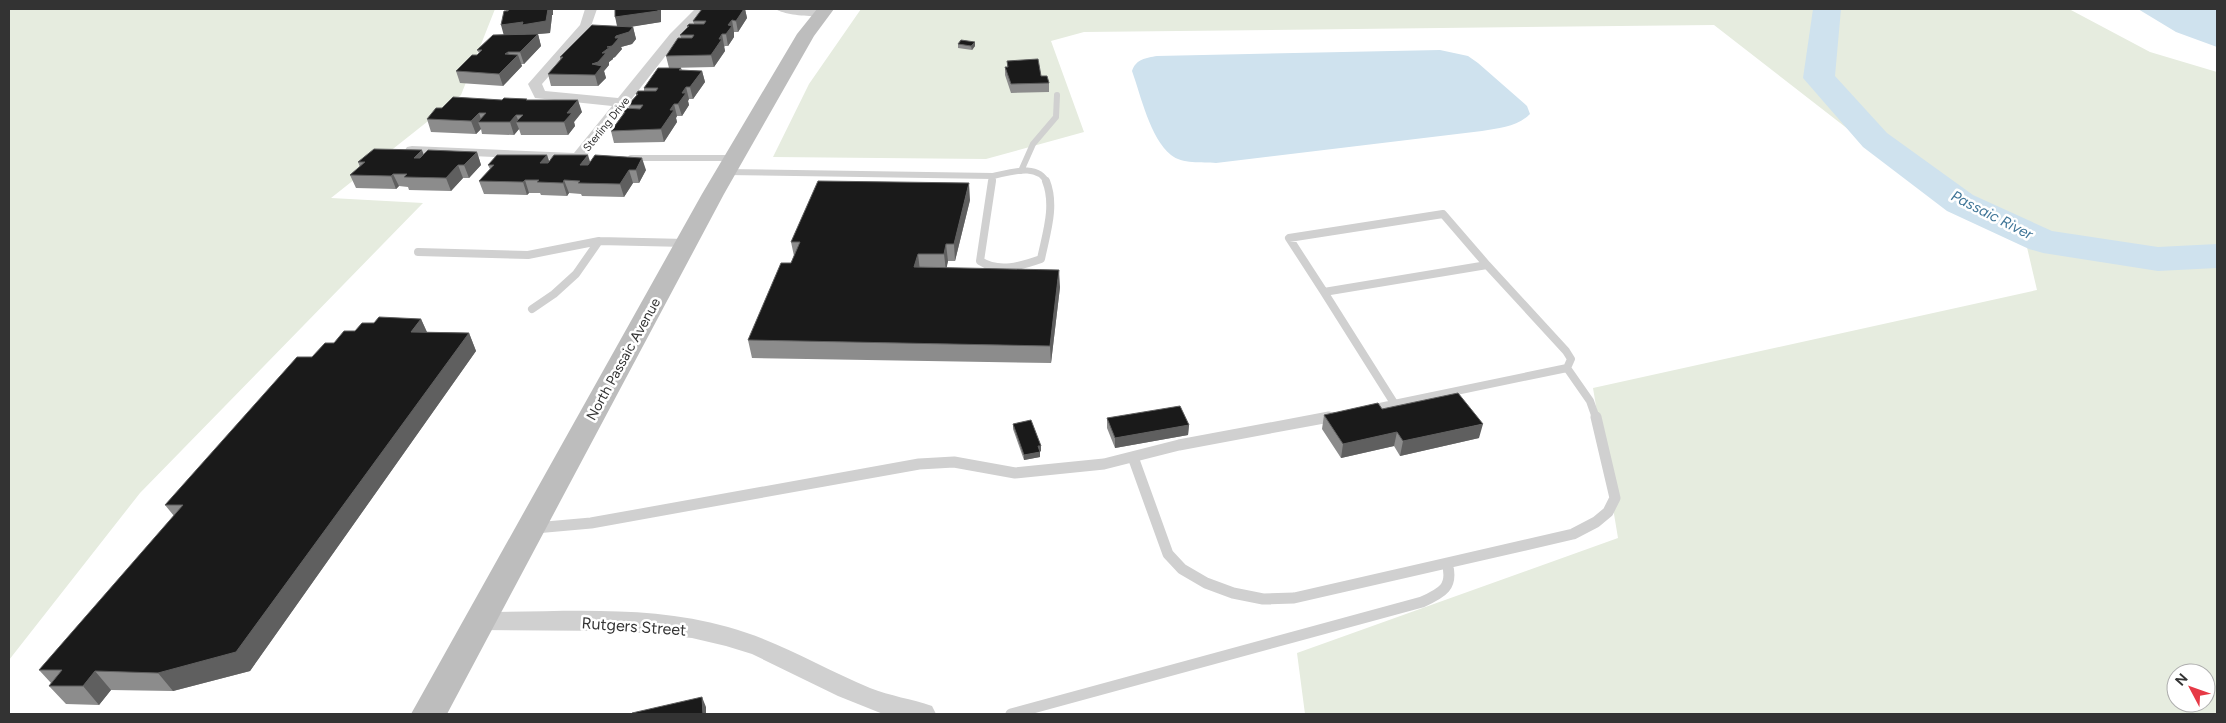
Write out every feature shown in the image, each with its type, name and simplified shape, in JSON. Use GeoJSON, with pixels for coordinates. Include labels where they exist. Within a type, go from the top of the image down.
{"type":"FeatureCollection","features":[{"type":"Feature","properties":{"kind":"main road","name":"North Passaic Avenue"},"geometry":{"type":"LineString","coordinates":[[429,714],[686,243],[806,34],[824,11]]}},
{"type":"Feature","properties":{"kind":"street"},"geometry":{"type":"LineString","coordinates":[[591,9],[586,26],[535,84],[540,95],[622,103]]}},
{"type":"Feature","properties":{"kind":"street","name":"Sterling Drive"},"geometry":{"type":"LineString","coordinates":[[412,150],[583,158],[622,103],[674,37],[701,9]]}},
{"type":"Feature","properties":{"kind":"street"},"geometry":{"type":"LineString","coordinates":[[782,9],[824,11]]}},
{"type":"Feature","properties":{"kind":"street","name":"Rutgers Street"},"geometry":{"type":"LineString","coordinates":[[479,621],[636,623],[677,626],[759,646],[876,701],[924,714]]}},
{"type":"Feature","properties":{"kind":"lane"},"geometry":{"type":"LineString","coordinates":[[1021,171],[1033,144],[1056,117],[1057,95]]}},
{"type":"Feature","properties":{"kind":"lane"},"geometry":{"type":"LineString","coordinates":[[628,158],[730,165],[993,176],[1021,171],[1038,172],[1046,178],[1051,200],[1041,259],[1019,267],[986,266],[980,261],[993,176]]}},
{"type":"Feature","properties":{"kind":"lane"},"geometry":{"type":"LineString","coordinates":[[1394,404],[1289,238],[1443,214],[1566,351],[1570,359],[1567,368]]}},
{"type":"Feature","properties":{"kind":"lane"},"geometry":{"type":"LineString","coordinates":[[418,252],[528,255],[599,241],[686,243]]}},
{"type":"Feature","properties":{"kind":"lane"},"geometry":{"type":"LineString","coordinates":[[532,310],[554,294],[576,274],[599,241]]}},
{"type":"Feature","properties":{"kind":"lane"},"geometry":{"type":"LineString","coordinates":[[1324,292],[1487,265]]}},
{"type":"Feature","properties":{"kind":"lane"},"geometry":{"type":"LineString","coordinates":[[1133,457],[1168,554],[1182,569],[1206,583],[1233,593],[1263,599],[1294,598],[1573,534],[1596,522],[1608,512],[1614,498],[1596,418],[1590,401],[1567,368]]}},
{"type":"Feature","properties":{"kind":"lane"},"geometry":{"type":"LineString","coordinates":[[1361,410],[1567,368]]}},
{"type":"Feature","properties":{"kind":"lane"},"geometry":{"type":"LineString","coordinates":[[530,528],[591,523],[918,464],[954,462],[1015,472],[1104,464],[1179,445],[1343,414]]}},
{"type":"Feature","properties":{"kind":"lane"},"geometry":{"type":"LineString","coordinates":[[1011,714],[1422,602],[1444,590],[1450,581],[1447,563]]}},
{"type":"Feature","properties":{"kind":"shaded area"},"geometry":{"type":"Polygon","coordinates":[[[9,9],[495,9],[461,95],[331,198],[423,203],[140,493],[9,660],[9,9]]]}},
{"type":"Feature","properties":{"kind":"shaded area"},"geometry":{"type":"Polygon","coordinates":[[[861,9],[2069,9],[2150,52],[2217,72],[2217,714],[1305,714],[1297,653],[1618,538],[1593,388],[2037,290],[2026,243],[1938,199],[1714,25],[1084,32],[1051,41],[1084,132],[986,159],[773,157],[809,84],[861,9]]]}},
{"type":"Feature","properties":{"kind":"water"},"geometry":{"type":"Polygon","coordinates":[[[2138,9],[2217,9],[2217,47],[2176,32],[2138,9]]]}},
{"type":"Feature","properties":{"kind":"water"},"geometry":{"type":"Polygon","coordinates":[[[1440,50],[1468,56],[1478,63],[1527,106],[1530,114],[1520,122],[1502,128],[1482,131],[1216,163],[1192,162],[1181,160],[1171,155],[1157,138],[1147,116],[1132,71],[1136,64],[1145,58],[1157,56],[1440,50]]]}},
{"type":"Feature","properties":{"kind":"building"},"geometry":{"type":"Polygon","coordinates":[[[509,9],[548,9],[546,21],[522,25],[523,22],[501,25],[504,11],[509,9]]]}},
{"type":"Feature","properties":{"kind":"building"},"geometry":{"type":"Polygon","coordinates":[[[615,9],[658,9],[658,11],[615,17],[615,9]]]}},
{"type":"Feature","properties":{"kind":"building"},"geometry":{"type":"Polygon","coordinates":[[[702,9],[744,9],[736,21],[732,20],[728,25],[732,26],[726,34],[722,34],[719,39],[722,39],[711,55],[666,56],[678,38],[692,38],[694,35],[680,35],[689,24],[704,24],[706,21],[693,21],[702,9]]]}},
{"type":"Feature","properties":{"kind":"building"},"geometry":{"type":"Polygon","coordinates":[[[592,25],[633,27],[629,32],[616,36],[615,38],[619,38],[612,46],[607,47],[610,47],[602,53],[606,53],[598,62],[592,64],[602,66],[595,75],[548,74],[563,57],[560,57],[592,25]]]}},
{"type":"Feature","properties":{"kind":"building"},"geometry":{"type":"Polygon","coordinates":[[[538,34],[520,52],[508,52],[505,54],[518,55],[499,74],[456,71],[472,55],[477,55],[482,50],[477,50],[493,35],[538,34]]]}},
{"type":"Feature","properties":{"kind":"building"},"geometry":{"type":"Polygon","coordinates":[[[961,40],[975,42],[971,46],[958,44],[961,40]]]}},
{"type":"Feature","properties":{"kind":"building"},"geometry":{"type":"Polygon","coordinates":[[[1038,59],[1041,76],[1047,76],[1049,83],[1011,84],[1005,67],[1008,67],[1007,61],[1038,59]]]}},
{"type":"Feature","properties":{"kind":"building"},"geometry":{"type":"Polygon","coordinates":[[[658,68],[681,68],[679,70],[702,71],[690,87],[686,87],[682,93],[686,93],[678,104],[674,104],[670,110],[674,110],[661,129],[611,131],[625,112],[623,112],[625,108],[640,109],[643,105],[628,105],[638,94],[636,94],[638,91],[656,91],[658,88],[644,88],[658,68]]]}},
{"type":"Feature","properties":{"kind":"building"},"geometry":{"type":"Polygon","coordinates":[[[453,97],[502,100],[504,98],[578,100],[567,113],[572,113],[564,122],[516,122],[523,115],[516,115],[510,122],[478,122],[486,113],[479,113],[471,121],[427,119],[436,108],[442,108],[453,97]]]}},
{"type":"Feature","properties":{"kind":"building"},"geometry":{"type":"Polygon","coordinates":[[[374,149],[422,150],[414,158],[420,158],[428,150],[477,152],[464,165],[458,165],[446,178],[404,177],[407,174],[393,174],[391,176],[350,175],[365,162],[358,162],[374,149]]]}},
{"type":"Feature","properties":{"kind":"building"},"geometry":{"type":"Polygon","coordinates":[[[497,155],[547,155],[540,163],[548,163],[554,155],[588,155],[580,165],[588,165],[595,155],[642,158],[636,170],[629,170],[620,184],[578,183],[580,181],[564,180],[563,183],[537,182],[539,180],[525,180],[523,182],[479,181],[494,165],[488,165],[497,155]]]}},
{"type":"Feature","properties":{"kind":"building"},"geometry":{"type":"Polygon","coordinates":[[[818,181],[969,183],[954,244],[946,244],[944,254],[918,254],[914,267],[1059,270],[1050,346],[748,340],[781,263],[791,263],[800,242],[791,242],[818,181]]]}},
{"type":"Feature","properties":{"kind":"building"},"geometry":{"type":"Polygon","coordinates":[[[379,317],[421,319],[411,332],[469,333],[236,652],[158,673],[95,671],[83,686],[49,686],[62,670],[39,670],[183,505],[165,505],[297,357],[312,357],[325,343],[334,343],[344,331],[355,331],[362,323],[374,323],[379,317]]]}},
{"type":"Feature","properties":{"kind":"building"},"geometry":{"type":"Polygon","coordinates":[[[1458,393],[1483,424],[1403,441],[1397,432],[1343,444],[1324,415],[1378,403],[1382,409],[1458,393]]]}},
{"type":"Feature","properties":{"kind":"building"},"geometry":{"type":"Polygon","coordinates":[[[1180,406],[1189,425],[1115,438],[1107,418],[1180,406]]]}},
{"type":"Feature","properties":{"kind":"building"},"geometry":{"type":"Polygon","coordinates":[[[1031,420],[1041,446],[1038,446],[1040,452],[1024,455],[1013,424],[1031,420]]]}},
{"type":"Feature","properties":{"kind":"building"},"geometry":{"type":"Polygon","coordinates":[[[702,697],[703,714],[632,714],[632,713],[702,697]]]}},
{"type":"Feature","properties":{"kind":"waterway","name":"Passaic River"},"geometry":{"type":"LineString","coordinates":[[1827,9],[1819,78],[1875,140],[1960,203],[2043,241],[2158,259],[2217,256]]}}]}
